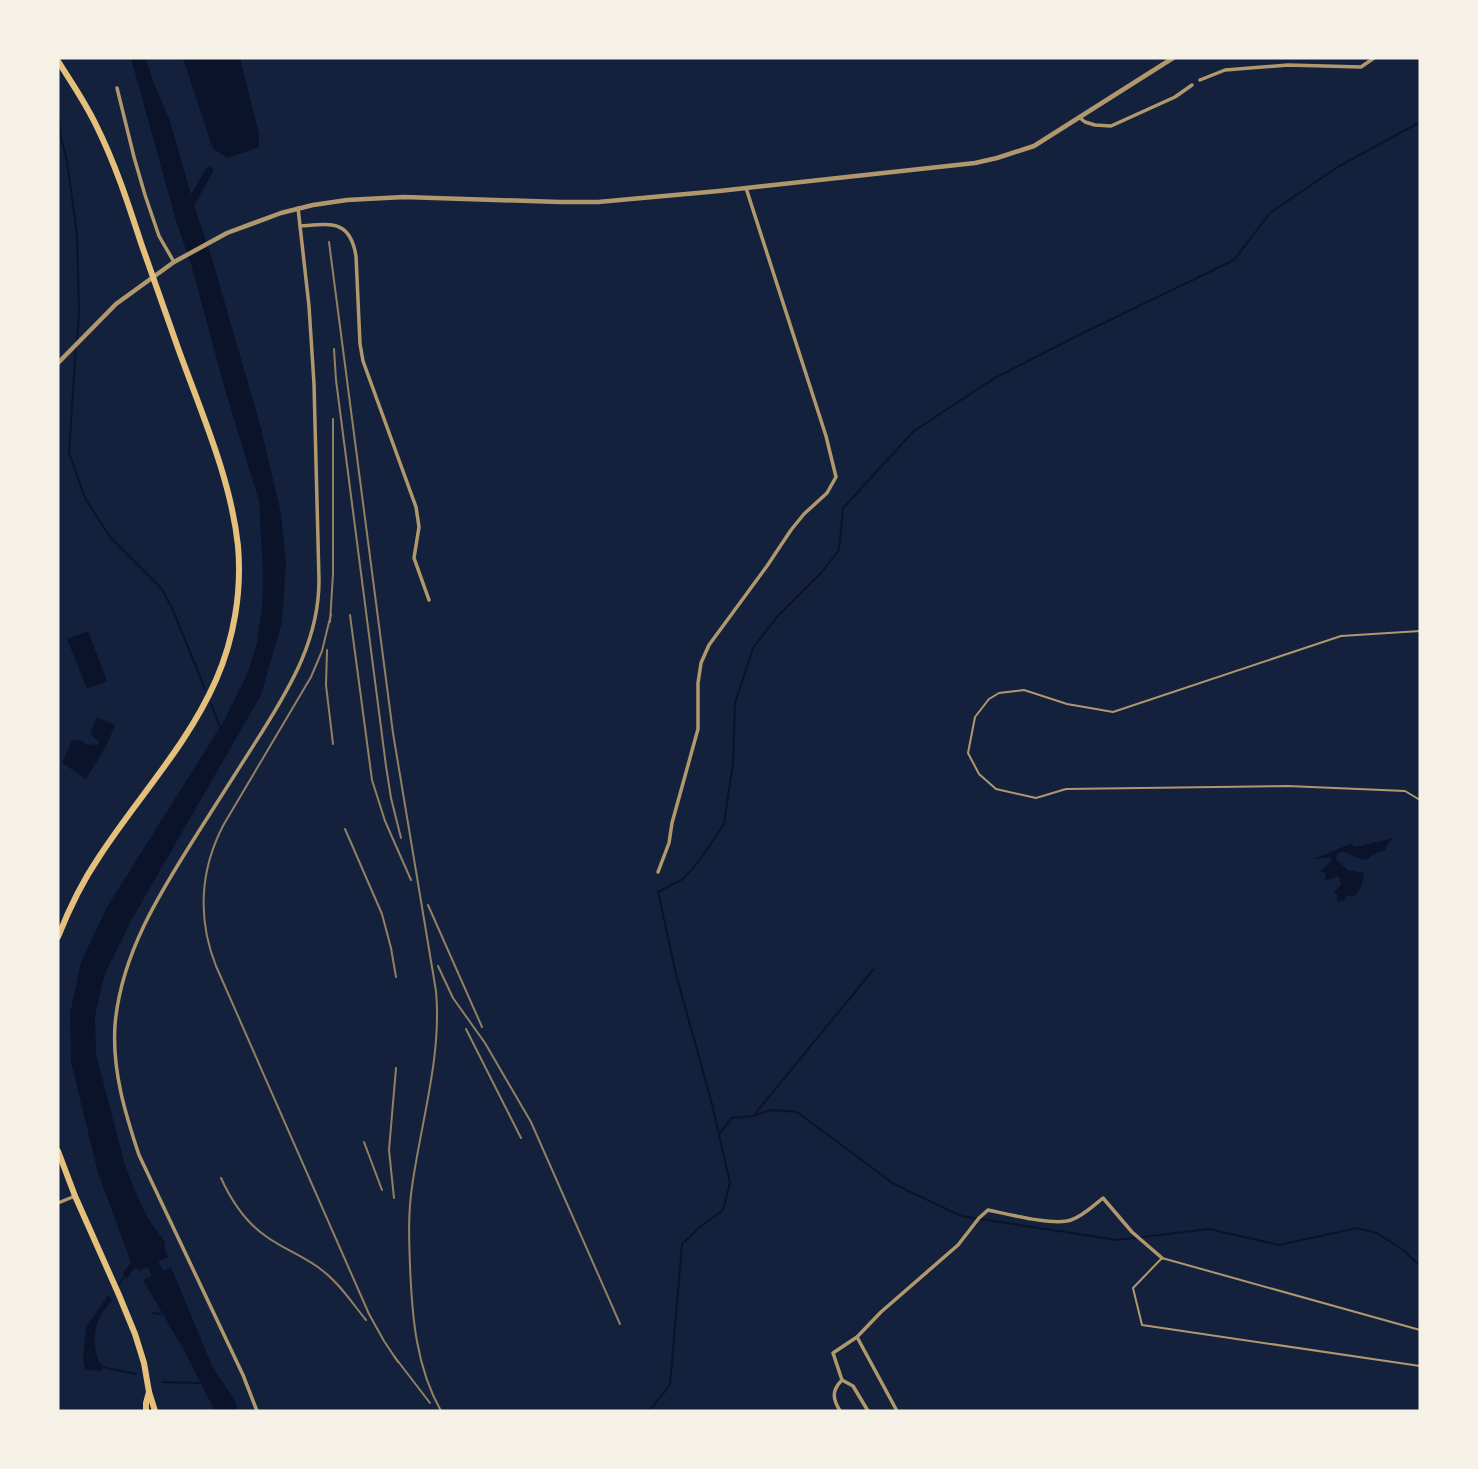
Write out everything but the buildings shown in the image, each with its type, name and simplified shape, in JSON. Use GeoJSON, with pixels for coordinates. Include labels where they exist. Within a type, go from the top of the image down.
{"type":"FeatureCollection","features":[{"type":"Feature","properties":{"kind":"main road"},"geometry":{"type":"LineString","coordinates":[[58,61],[82,99],[104,142],[122,188],[228,494],[238,549],[238,593],[232,627],[223,663],[200,713],[176,751],[99,856],[76,896],[58,937]]}},
{"type":"Feature","properties":{"kind":"main road"},"geometry":{"type":"LineString","coordinates":[[58,1151],[142,1355],[155,1411]]}},
{"type":"Feature","properties":{"kind":"main road"},"geometry":{"type":"LineString","coordinates":[[146,1411],[149,1392]]}},
{"type":"Feature","properties":{"kind":"street"},"geometry":{"type":"LineString","coordinates":[[58,363],[116,304],[177,260],[252,223],[298,208],[347,200],[404,197],[598,202],[975,163],[1034,146],[1173,58]]}},
{"type":"Feature","properties":{"kind":"street"},"geometry":{"type":"LineString","coordinates":[[1200,80],[1225,70],[1288,65],[1361,66],[1374,58]]}},
{"type":"Feature","properties":{"kind":"street"},"geometry":{"type":"LineString","coordinates":[[1080,118],[1095,125],[1111,126],[1175,97],[1192,85]]}},
{"type":"Feature","properties":{"kind":"street"},"geometry":{"type":"LineString","coordinates":[[117,88],[134,157],[159,236],[177,260]]}},
{"type":"Feature","properties":{"kind":"street"},"geometry":{"type":"LineString","coordinates":[[658,872],[669,843],[698,729],[698,683],[709,645],[791,530],[827,492],[836,477],[826,436],[746,188]]}},
{"type":"Feature","properties":{"kind":"street"},"geometry":{"type":"LineString","coordinates":[[257,1411],[243,1375],[139,1155],[118,1084],[115,1026],[127,969],[149,916],[176,867],[283,696],[316,621],[319,580],[314,384],[298,208]]}},
{"type":"Feature","properties":{"kind":"street"},"geometry":{"type":"LineString","coordinates":[[300,226],[335,225],[346,231],[353,242],[363,360],[416,507],[419,527],[414,558],[429,600]]}},
{"type":"Feature","properties":{"kind":"street"},"geometry":{"type":"LineString","coordinates":[[58,1203],[75,1196]]}},
{"type":"Feature","properties":{"kind":"street"},"geometry":{"type":"LineString","coordinates":[[868,1411],[853,1386],[842,1380],[832,1353],[857,1337],[881,1312],[958,1245],[988,1210],[1054,1221],[1070,1220],[1085,1213],[1103,1198],[1132,1232],[1162,1258]]}},
{"type":"Feature","properties":{"kind":"street"},"geometry":{"type":"LineString","coordinates":[[857,1337],[897,1411]]}},
{"type":"Feature","properties":{"kind":"street"},"geometry":{"type":"LineString","coordinates":[[839,1411],[833,1400],[835,1387],[842,1380]]}},
{"type":"Feature","properties":{"kind":"lane"},"geometry":{"type":"LineString","coordinates":[[1420,631],[1341,636],[1113,712],[1067,704],[1024,690],[999,693],[989,699],[975,717],[968,753],[979,774],[996,789],[1036,798],[1066,789],[1288,786],[1405,791],[1420,800]]}},
{"type":"Feature","properties":{"kind":"lane"},"geometry":{"type":"LineString","coordinates":[[1420,1330],[1162,1258],[1133,1288],[1142,1325],[1420,1366]]}},
{"type":"Feature","properties":{"kind":"water"},"geometry":{"type":"Polygon","coordinates":[[[131,58],[146,58],[169,118],[261,428],[281,513],[286,562],[282,622],[261,695],[131,921],[104,976],[95,1016],[96,1054],[125,1165],[149,1220],[165,1242],[168,1257],[139,1271],[136,1267],[126,1279],[123,1273],[131,1262],[98,1173],[71,1062],[70,1013],[81,962],[107,907],[225,719],[248,672],[257,643],[263,574],[259,501],[131,58]]]}},
{"type":"Feature","properties":{"kind":"water"},"geometry":{"type":"Polygon","coordinates":[[[183,58],[240,58],[259,134],[259,147],[228,158],[213,149],[183,58]]]}},
{"type":"Feature","properties":{"kind":"water"},"geometry":{"type":"Polygon","coordinates":[[[88,631],[107,681],[87,689],[67,639],[88,631]]]}},
{"type":"Feature","properties":{"kind":"water"},"geometry":{"type":"Polygon","coordinates":[[[97,717],[115,725],[106,747],[86,779],[62,763],[72,740],[98,745],[99,742],[90,734],[97,717]]]}},
{"type":"Feature","properties":{"kind":"water"},"geometry":{"type":"Polygon","coordinates":[[[1393,838],[1386,850],[1365,860],[1345,852],[1338,853],[1336,859],[1348,870],[1364,873],[1356,895],[1347,895],[1344,901],[1337,902],[1334,892],[1341,885],[1340,879],[1337,876],[1324,880],[1325,873],[1320,871],[1332,857],[1314,859],[1350,844],[1356,847],[1393,838]]]}},
{"type":"Feature","properties":{"kind":"water"},"geometry":{"type":"Polygon","coordinates":[[[171,1267],[213,1368],[239,1411],[215,1411],[143,1280],[171,1267]]]}},
{"type":"Feature","properties":{"kind":"water"},"geometry":{"type":"Polygon","coordinates":[[[109,1294],[112,1301],[98,1321],[95,1337],[96,1353],[99,1362],[103,1364],[101,1371],[85,1370],[83,1357],[86,1327],[109,1294]]]}},
{"type":"Feature","properties":{"kind":"waterway"},"geometry":{"type":"LineString","coordinates":[[58,78],[58,90]]}},
{"type":"Feature","properties":{"kind":"waterway"},"geometry":{"type":"LineString","coordinates":[[58,109],[77,235],[77,340]]}},
{"type":"Feature","properties":{"kind":"waterway"},"geometry":{"type":"LineString","coordinates":[[649,1411],[670,1385],[682,1244],[723,1210],[730,1183],[712,1104],[676,974],[658,892],[683,879],[724,824],[733,763],[735,703],[753,648],[776,618],[822,572],[839,550],[843,508],[914,431],[993,379],[1234,260],[1270,213],[1336,168],[1420,122]]}},
{"type":"Feature","properties":{"kind":"waterway"},"geometry":{"type":"LineString","coordinates":[[188,208],[209,171]]}},
{"type":"Feature","properties":{"kind":"waterway"},"geometry":{"type":"LineString","coordinates":[[76,346],[69,453],[85,498],[110,537],[161,588],[205,689]]}},
{"type":"Feature","properties":{"kind":"waterway"},"geometry":{"type":"LineString","coordinates":[[211,704],[220,727]]}},
{"type":"Feature","properties":{"kind":"waterway"},"geometry":{"type":"LineString","coordinates":[[754,1115],[873,970]]}},
{"type":"Feature","properties":{"kind":"waterway"},"geometry":{"type":"LineString","coordinates":[[719,1134],[732,1118],[754,1116],[771,1110],[797,1112],[894,1184],[961,1216],[1117,1240],[1209,1229],[1279,1245],[1357,1228],[1377,1233],[1403,1250],[1420,1266]]}},
{"type":"Feature","properties":{"kind":"waterway"},"geometry":{"type":"LineString","coordinates":[[147,1251],[164,1288]]}},
{"type":"Feature","properties":{"kind":"waterway"},"geometry":{"type":"LineString","coordinates":[[118,1285],[125,1276]]}},
{"type":"Feature","properties":{"kind":"waterway"},"geometry":{"type":"LineString","coordinates":[[152,1313],[162,1314]]}},
{"type":"Feature","properties":{"kind":"waterway"},"geometry":{"type":"LineString","coordinates":[[102,1367],[136,1374]]}},
{"type":"Feature","properties":{"kind":"waterway"},"geometry":{"type":"LineString","coordinates":[[162,1382],[200,1383]]}},
{"type":"Feature","properties":{"kind":"railway"},"geometry":{"type":"LineString","coordinates":[[329,242],[393,733],[436,991],[436,1040],[412,1187],[409,1236],[412,1304],[417,1341],[426,1377],[441,1411]]}},
{"type":"Feature","properties":{"kind":"railway"},"geometry":{"type":"LineString","coordinates":[[334,349],[386,766],[401,838]]}},
{"type":"Feature","properties":{"kind":"railway"},"geometry":{"type":"LineString","coordinates":[[330,622],[333,574],[333,419]]}},
{"type":"Feature","properties":{"kind":"railway"},"geometry":{"type":"LineString","coordinates":[[331,614],[322,651],[311,677],[216,841],[206,876],[204,912],[216,966],[369,1314],[398,1362]]}},
{"type":"Feature","properties":{"kind":"railway"},"geometry":{"type":"LineString","coordinates":[[350,615],[372,780],[385,821],[411,880]]}},
{"type":"Feature","properties":{"kind":"railway"},"geometry":{"type":"LineString","coordinates":[[327,650],[326,685],[333,744]]}},
{"type":"Feature","properties":{"kind":"railway"},"geometry":{"type":"LineString","coordinates":[[345,829],[382,914],[396,977]]}},
{"type":"Feature","properties":{"kind":"railway"},"geometry":{"type":"LineString","coordinates":[[428,905],[482,1027]]}},
{"type":"Feature","properties":{"kind":"railway"},"geometry":{"type":"LineString","coordinates":[[438,966],[453,998],[485,1043],[531,1122],[620,1324]]}},
{"type":"Feature","properties":{"kind":"railway"},"geometry":{"type":"LineString","coordinates":[[466,1029],[521,1138]]}},
{"type":"Feature","properties":{"kind":"railway"},"geometry":{"type":"LineString","coordinates":[[394,1198],[389,1150],[396,1068]]}},
{"type":"Feature","properties":{"kind":"railway"},"geometry":{"type":"LineString","coordinates":[[364,1142],[382,1190]]}},
{"type":"Feature","properties":{"kind":"railway"},"geometry":{"type":"LineString","coordinates":[[221,1178],[234,1203],[252,1225],[329,1276],[366,1320]]}},
{"type":"Feature","properties":{"kind":"railway"},"geometry":{"type":"LineString","coordinates":[[394,1356],[430,1403]]}}]}
